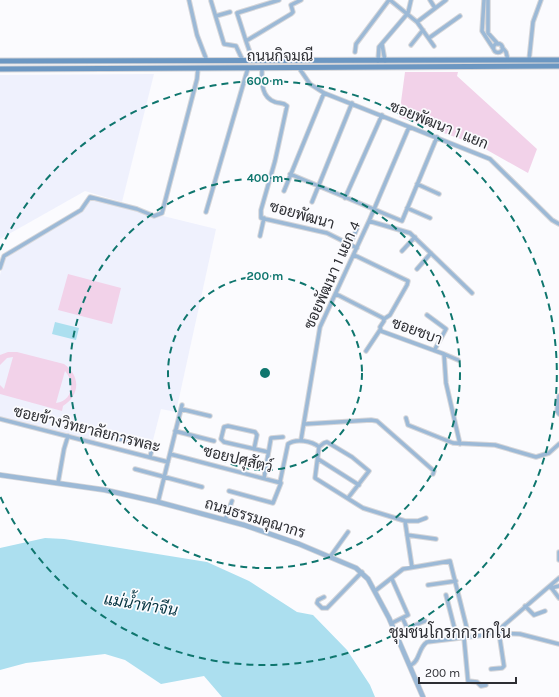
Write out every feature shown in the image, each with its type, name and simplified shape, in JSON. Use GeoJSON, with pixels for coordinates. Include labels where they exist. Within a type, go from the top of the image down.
{"type":"FeatureCollection","features":[{"type":"Feature","properties":{"kind":"main road","name":"ถนนกิจมณี"},"geometry":{"type":"LineString","coordinates":[[0,62],[559,60]]}},
{"type":"Feature","properties":{"kind":"main road","name":"ถนนกิจมณี"},"geometry":{"type":"LineString","coordinates":[[0,69],[198,70],[248,68],[559,66]]}},
{"type":"Feature","properties":{"kind":"street"},"geometry":{"type":"LineString","coordinates":[[189,0],[197,35],[207,61]]}},
{"type":"Feature","properties":{"kind":"street"},"geometry":{"type":"LineString","coordinates":[[253,61],[237,13],[279,0]]}},
{"type":"Feature","properties":{"kind":"street"},"geometry":{"type":"LineString","coordinates":[[246,41],[292,13],[291,5],[288,0]]}},
{"type":"Feature","properties":{"kind":"street"},"geometry":{"type":"LineString","coordinates":[[291,5],[301,0]]}},
{"type":"Feature","properties":{"kind":"street"},"geometry":{"type":"LineString","coordinates":[[355,52],[356,44],[390,0],[408,13],[417,22],[434,46]]}},
{"type":"Feature","properties":{"kind":"street"},"geometry":{"type":"LineString","coordinates":[[378,61],[379,47],[408,13],[411,0]]}},
{"type":"Feature","properties":{"kind":"street"},"geometry":{"type":"LineString","coordinates":[[430,0],[435,8]]}},
{"type":"Feature","properties":{"kind":"street"},"geometry":{"type":"LineString","coordinates":[[417,22],[446,0]]}},
{"type":"Feature","properties":{"kind":"street"},"geometry":{"type":"LineString","coordinates":[[529,60],[533,22],[541,1],[535,0]]}},
{"type":"Feature","properties":{"kind":"street"},"geometry":{"type":"LineString","coordinates":[[211,1],[224,44],[236,46],[243,61]]}},
{"type":"Feature","properties":{"kind":"street"},"geometry":{"type":"LineString","coordinates":[[486,1],[488,33],[506,52],[508,60]]}},
{"type":"Feature","properties":{"kind":"street"},"geometry":{"type":"LineString","coordinates":[[486,1],[482,31],[498,53],[501,52],[502,47]]}},
{"type":"Feature","properties":{"kind":"street"},"geometry":{"type":"LineString","coordinates":[[216,16],[230,12]]}},
{"type":"Feature","properties":{"kind":"street"},"geometry":{"type":"LineString","coordinates":[[429,38],[460,16]]}},
{"type":"Feature","properties":{"kind":"street"},"geometry":{"type":"LineString","coordinates":[[411,45],[423,30]]}},
{"type":"Feature","properties":{"kind":"street"},"geometry":{"type":"LineString","coordinates":[[382,44],[385,61]]}},
{"type":"Feature","properties":{"kind":"street"},"geometry":{"type":"LineString","coordinates":[[493,48],[498,44]]}},
{"type":"Feature","properties":{"kind":"street"},"geometry":{"type":"LineString","coordinates":[[493,48],[493,60]]}},
{"type":"Feature","properties":{"kind":"street"},"geometry":{"type":"LineString","coordinates":[[206,212],[248,68]]}},
{"type":"Feature","properties":{"kind":"street","name":"ซอยพัฒนา"},"geometry":{"type":"LineString","coordinates":[[262,68],[263,92],[268,98],[275,102],[283,103],[287,106],[275,161],[260,216],[327,233],[357,248]]}},
{"type":"Feature","properties":{"kind":"street","name":"ซอยพัฒนา 1 แยก"},"geometry":{"type":"LineString","coordinates":[[299,68],[310,84],[324,93],[490,159],[552,220],[559,224]]}},
{"type":"Feature","properties":{"kind":"street"},"geometry":{"type":"LineString","coordinates":[[0,268],[4,256],[81,210],[90,197],[137,209],[154,216],[162,213],[197,79],[198,70]]}},
{"type":"Feature","properties":{"kind":"street"},"geometry":{"type":"LineString","coordinates":[[284,191],[324,93]]}},
{"type":"Feature","properties":{"kind":"street"},"geometry":{"type":"LineString","coordinates":[[312,202],[352,103]]}},
{"type":"Feature","properties":{"kind":"street"},"geometry":{"type":"LineString","coordinates":[[345,198],[382,115]]}},
{"type":"Feature","properties":{"kind":"street","name":"ซอยพัฒนา 1 แยก 4"},"geometry":{"type":"LineString","coordinates":[[301,440],[305,424],[319,331],[374,210],[409,127]]}},
{"type":"Feature","properties":{"kind":"street"},"geometry":{"type":"LineString","coordinates":[[290,174],[402,221],[437,137]]}},
{"type":"Feature","properties":{"kind":"street"},"geometry":{"type":"LineString","coordinates":[[417,184],[439,194]]}},
{"type":"Feature","properties":{"kind":"street"},"geometry":{"type":"LineString","coordinates":[[407,208],[430,218]]}},
{"type":"Feature","properties":{"kind":"street"},"geometry":{"type":"LineString","coordinates":[[260,236],[264,218]]}},
{"type":"Feature","properties":{"kind":"street"},"geometry":{"type":"LineString","coordinates":[[369,221],[405,230],[415,237],[472,293]]}},
{"type":"Feature","properties":{"kind":"street"},"geometry":{"type":"LineString","coordinates":[[350,245],[358,226]]}},
{"type":"Feature","properties":{"kind":"street"},"geometry":{"type":"LineString","coordinates":[[402,251],[415,237]]}},
{"type":"Feature","properties":{"kind":"street"},"geometry":{"type":"LineString","coordinates":[[417,269],[431,253]]}},
{"type":"Feature","properties":{"kind":"street"},"geometry":{"type":"LineString","coordinates":[[354,255],[408,281],[390,315],[384,319]]}},
{"type":"Feature","properties":{"kind":"street","name":"ซอยชบา"},"geometry":{"type":"LineString","coordinates":[[336,294],[384,319],[380,330],[444,354],[446,383],[459,444]]}},
{"type":"Feature","properties":{"kind":"street"},"geometry":{"type":"LineString","coordinates":[[427,315],[446,328],[434,349]]}},
{"type":"Feature","properties":{"kind":"street"},"geometry":{"type":"LineString","coordinates":[[366,351],[380,330]]}},
{"type":"Feature","properties":{"kind":"street"},"geometry":{"type":"LineString","coordinates":[[444,354],[458,360]]}},
{"type":"Feature","properties":{"kind":"street"},"geometry":{"type":"LineString","coordinates":[[559,396],[557,411],[559,414]]}},
{"type":"Feature","properties":{"kind":"street"},"geometry":{"type":"LineString","coordinates":[[158,502],[182,407],[210,416]]}},
{"type":"Feature","properties":{"kind":"street"},"geometry":{"type":"LineString","coordinates":[[406,418],[408,426],[453,443],[495,445],[536,457],[548,452],[559,444]]}},
{"type":"Feature","properties":{"kind":"street","name":"ซอยข้างวิทยาลัยการพละ"},"geometry":{"type":"LineString","coordinates":[[0,419],[168,462]]}},
{"type":"Feature","properties":{"kind":"street"},"geometry":{"type":"LineString","coordinates":[[305,424],[371,420],[377,421],[434,471],[433,474]]}},
{"type":"Feature","properties":{"kind":"street"},"geometry":{"type":"LineString","coordinates":[[254,449],[257,435],[255,432],[228,426],[224,427],[222,441],[254,449],[268,452]]}},
{"type":"Feature","properties":{"kind":"street"},"geometry":{"type":"LineString","coordinates":[[176,432],[214,441]]}},
{"type":"Feature","properties":{"kind":"street"},"geometry":{"type":"LineString","coordinates":[[58,483],[64,449],[68,436]]}},
{"type":"Feature","properties":{"kind":"street"},"geometry":{"type":"LineString","coordinates":[[264,478],[271,438],[283,437]]}},
{"type":"Feature","properties":{"kind":"street"},"geometry":{"type":"LineString","coordinates":[[115,438],[150,446],[152,449],[150,457]]}},
{"type":"Feature","properties":{"kind":"street"},"geometry":{"type":"LineString","coordinates":[[280,482],[288,444],[301,440],[319,447]]}},
{"type":"Feature","properties":{"kind":"street"},"geometry":{"type":"LineString","coordinates":[[348,498],[368,473],[368,469],[352,457],[327,442],[324,443],[319,447],[315,478],[363,508],[405,521],[418,521],[426,518]]}},
{"type":"Feature","properties":{"kind":"street","name":"ซอยปศุสัตว์"},"geometry":{"type":"LineString","coordinates":[[170,454],[280,482],[281,485],[273,503],[229,491]]}},
{"type":"Feature","properties":{"kind":"street"},"geometry":{"type":"LineString","coordinates":[[318,459],[359,484]]}},
{"type":"Feature","properties":{"kind":"street"},"geometry":{"type":"LineString","coordinates":[[135,469],[202,486]]}},
{"type":"Feature","properties":{"kind":"street","name":"ถนนธรรมคุณากร"},"geometry":{"type":"LineString","coordinates":[[0,475],[105,490],[158,502],[225,520],[299,544],[356,568],[362,572],[375,591],[392,623],[411,665],[423,697]]}},
{"type":"Feature","properties":{"kind":"street"},"geometry":{"type":"LineString","coordinates":[[225,520],[232,501]]}},
{"type":"Feature","properties":{"kind":"street"},"geometry":{"type":"LineString","coordinates":[[405,521],[412,567]]}},
{"type":"Feature","properties":{"kind":"street"},"geometry":{"type":"LineString","coordinates":[[330,557],[348,532]]}},
{"type":"Feature","properties":{"kind":"street"},"geometry":{"type":"LineString","coordinates":[[407,536],[436,539]]}},
{"type":"Feature","properties":{"kind":"street"},"geometry":{"type":"LineString","coordinates":[[559,552],[559,560]]}},
{"type":"Feature","properties":{"kind":"street"},"geometry":{"type":"LineString","coordinates":[[375,591],[403,570],[412,567],[450,561],[469,637]]}},
{"type":"Feature","properties":{"kind":"street"},"geometry":{"type":"LineString","coordinates":[[324,597],[318,600],[317,603],[322,608],[327,608],[362,572]]}},
{"type":"Feature","properties":{"kind":"street"},"geometry":{"type":"LineString","coordinates":[[392,578],[408,615],[403,619],[392,623]]}},
{"type":"Feature","properties":{"kind":"street"},"geometry":{"type":"LineString","coordinates":[[491,634],[501,628],[559,578]]}},
{"type":"Feature","properties":{"kind":"street"},"geometry":{"type":"LineString","coordinates":[[428,585],[456,581]]}},
{"type":"Feature","properties":{"kind":"street"},"geometry":{"type":"LineString","coordinates":[[550,587],[559,586]]}},
{"type":"Feature","properties":{"kind":"street"},"geometry":{"type":"LineString","coordinates":[[550,587],[559,598]]}},
{"type":"Feature","properties":{"kind":"street"},"geometry":{"type":"LineString","coordinates":[[446,595],[456,638]]}},
{"type":"Feature","properties":{"kind":"street"},"geometry":{"type":"LineString","coordinates":[[526,606],[534,615],[545,611]]}},
{"type":"Feature","properties":{"kind":"street"},"geometry":{"type":"LineString","coordinates":[[403,619],[407,628]]}},
{"type":"Feature","properties":{"kind":"street"},"geometry":{"type":"LineString","coordinates":[[396,633],[425,621]]}},
{"type":"Feature","properties":{"kind":"street"},"geometry":{"type":"LineString","coordinates":[[411,665],[416,662],[422,647],[426,644],[456,638],[499,632],[520,634],[559,644]]}},
{"type":"Feature","properties":{"kind":"street"},"geometry":{"type":"LineString","coordinates":[[491,669],[502,668],[504,666],[499,632]]}},
{"type":"Feature","properties":{"kind":"street"},"geometry":{"type":"LineString","coordinates":[[464,638],[468,681],[478,682],[481,686],[486,685]]}},
{"type":"Feature","properties":{"kind":"shaded area"},"geometry":{"type":"Polygon","coordinates":[[[405,72],[458,72],[457,76],[537,149],[528,173],[480,146],[399,117],[405,72]]]}},
{"type":"Feature","properties":{"kind":"shaded area"},"geometry":{"type":"Polygon","coordinates":[[[154,74],[122,202],[85,191],[0,239],[0,75],[154,74]]]}},
{"type":"Feature","properties":{"kind":"shaded area"},"geometry":{"type":"Polygon","coordinates":[[[90,198],[216,229],[176,412],[161,409],[153,440],[98,427],[95,441],[0,417],[0,275],[4,259],[82,211],[90,198]]]}},
{"type":"Feature","properties":{"kind":"shaded area"},"geometry":{"type":"Polygon","coordinates":[[[68,274],[121,288],[112,324],[58,310],[68,274]]]}},
{"type":"Feature","properties":{"kind":"shaded area"},"geometry":{"type":"Polygon","coordinates":[[[8,352],[17,352],[64,364],[70,369],[76,380],[73,396],[69,402],[63,406],[62,411],[0,394],[0,385],[4,389],[13,357],[7,358],[0,365],[0,355],[8,352]],[[65,371],[56,403],[62,402],[69,395],[71,385],[65,371]]]}},
{"type":"Feature","properties":{"kind":"water"},"geometry":{"type":"Polygon","coordinates":[[[55,322],[79,328],[76,340],[52,334],[55,322]]]}},
{"type":"Feature","properties":{"kind":"water","name":"แม่น้ำท่าจีน"},"geometry":{"type":"Polygon","coordinates":[[[45,538],[64,539],[207,562],[249,581],[297,612],[313,615],[347,650],[370,685],[375,697],[222,697],[204,676],[161,684],[125,660],[105,654],[26,663],[0,670],[0,548],[45,538]]]}},
{"type":"Feature","properties":{"kind":"district","name":"ชุมชนโกรกกรากใน"},"geometry":{"type":"Point","coordinates":[450,632]}}]}
